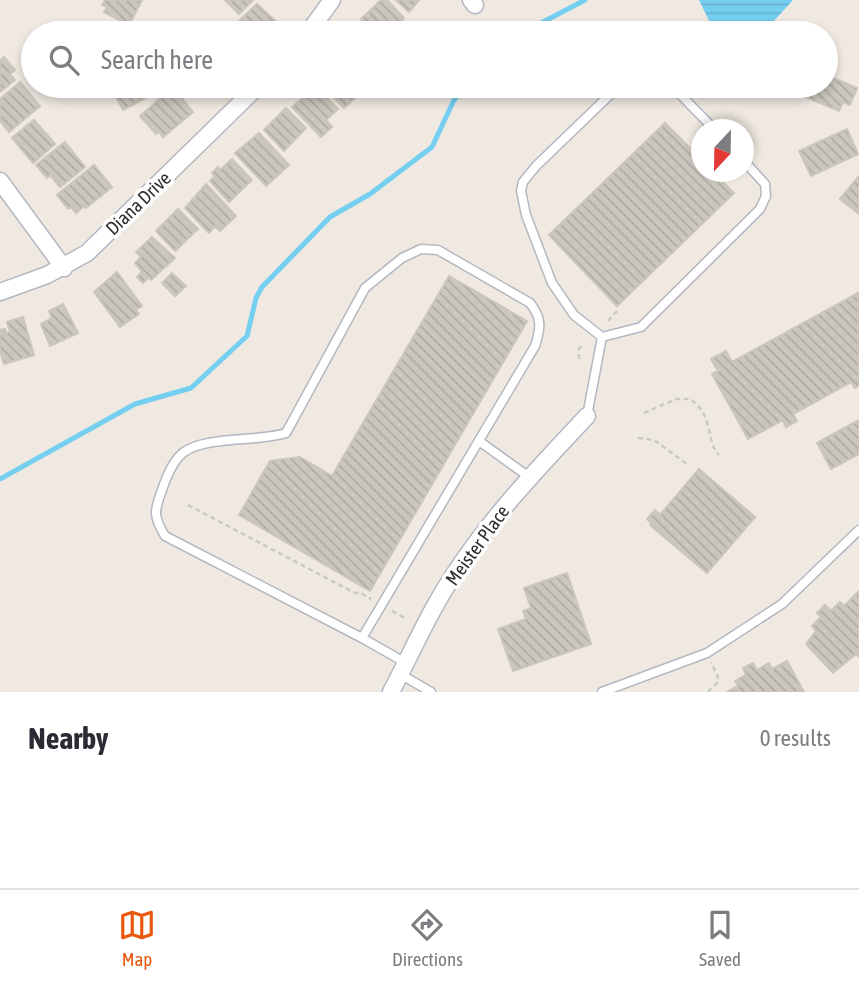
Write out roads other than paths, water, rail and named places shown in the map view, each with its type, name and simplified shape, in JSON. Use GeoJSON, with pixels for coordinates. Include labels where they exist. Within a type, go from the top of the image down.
{"type":"FeatureCollection","features":[{"type":"Feature","properties":{"kind":"street"},"geometry":{"type":"LineString","coordinates":[[317,21],[331,0]]}},
{"type":"Feature","properties":{"kind":"street","name":"Diana Drive"},"geometry":{"type":"LineString","coordinates":[[0,292],[64,268],[87,253],[245,98]]}},
{"type":"Feature","properties":{"kind":"street"},"geometry":{"type":"LineString","coordinates":[[0,181],[64,268]]}},
{"type":"Feature","properties":{"kind":"street","name":"Meister Place"},"geometry":{"type":"LineString","coordinates":[[391,692],[454,574],[480,537],[529,477],[587,416]]}},
{"type":"Feature","properties":{"kind":"lane"},"geometry":{"type":"LineString","coordinates":[[602,337],[574,315],[552,283],[526,215],[521,191],[523,182],[536,166],[607,98]]}},
{"type":"Feature","properties":{"kind":"lane"},"geometry":{"type":"LineString","coordinates":[[684,98],[704,119]]}},
{"type":"Feature","properties":{"kind":"lane"},"geometry":{"type":"LineString","coordinates":[[602,337],[641,327],[760,209],[766,196],[765,184],[754,172]]}},
{"type":"Feature","properties":{"kind":"lane"},"geometry":{"type":"LineString","coordinates":[[362,638],[535,346],[541,329],[538,313],[530,303],[438,250],[421,249],[402,258],[365,288],[286,433],[273,437],[199,444],[182,453],[167,477],[155,509],[156,520],[164,536],[362,638],[431,692]]}},
{"type":"Feature","properties":{"kind":"lane"},"geometry":{"type":"LineString","coordinates":[[587,416],[602,337]]}},
{"type":"Feature","properties":{"kind":"lane"},"geometry":{"type":"LineString","coordinates":[[478,441],[529,477]]}},
{"type":"Feature","properties":{"kind":"lane"},"geometry":{"type":"LineString","coordinates":[[603,692],[707,653],[782,604],[859,530]]}},
{"type":"Feature","properties":{"kind":"water"},"geometry":{"type":"Polygon","coordinates":[[[699,0],[793,0],[774,21],[709,21],[699,0]]]}},
{"type":"Feature","properties":{"kind":"waterway"},"geometry":{"type":"LineString","coordinates":[[545,21],[585,0]]}},
{"type":"Feature","properties":{"kind":"waterway"},"geometry":{"type":"LineString","coordinates":[[0,479],[135,404],[191,388],[247,336],[256,298],[262,287],[330,217],[370,194],[432,147],[456,98]]}}]}
